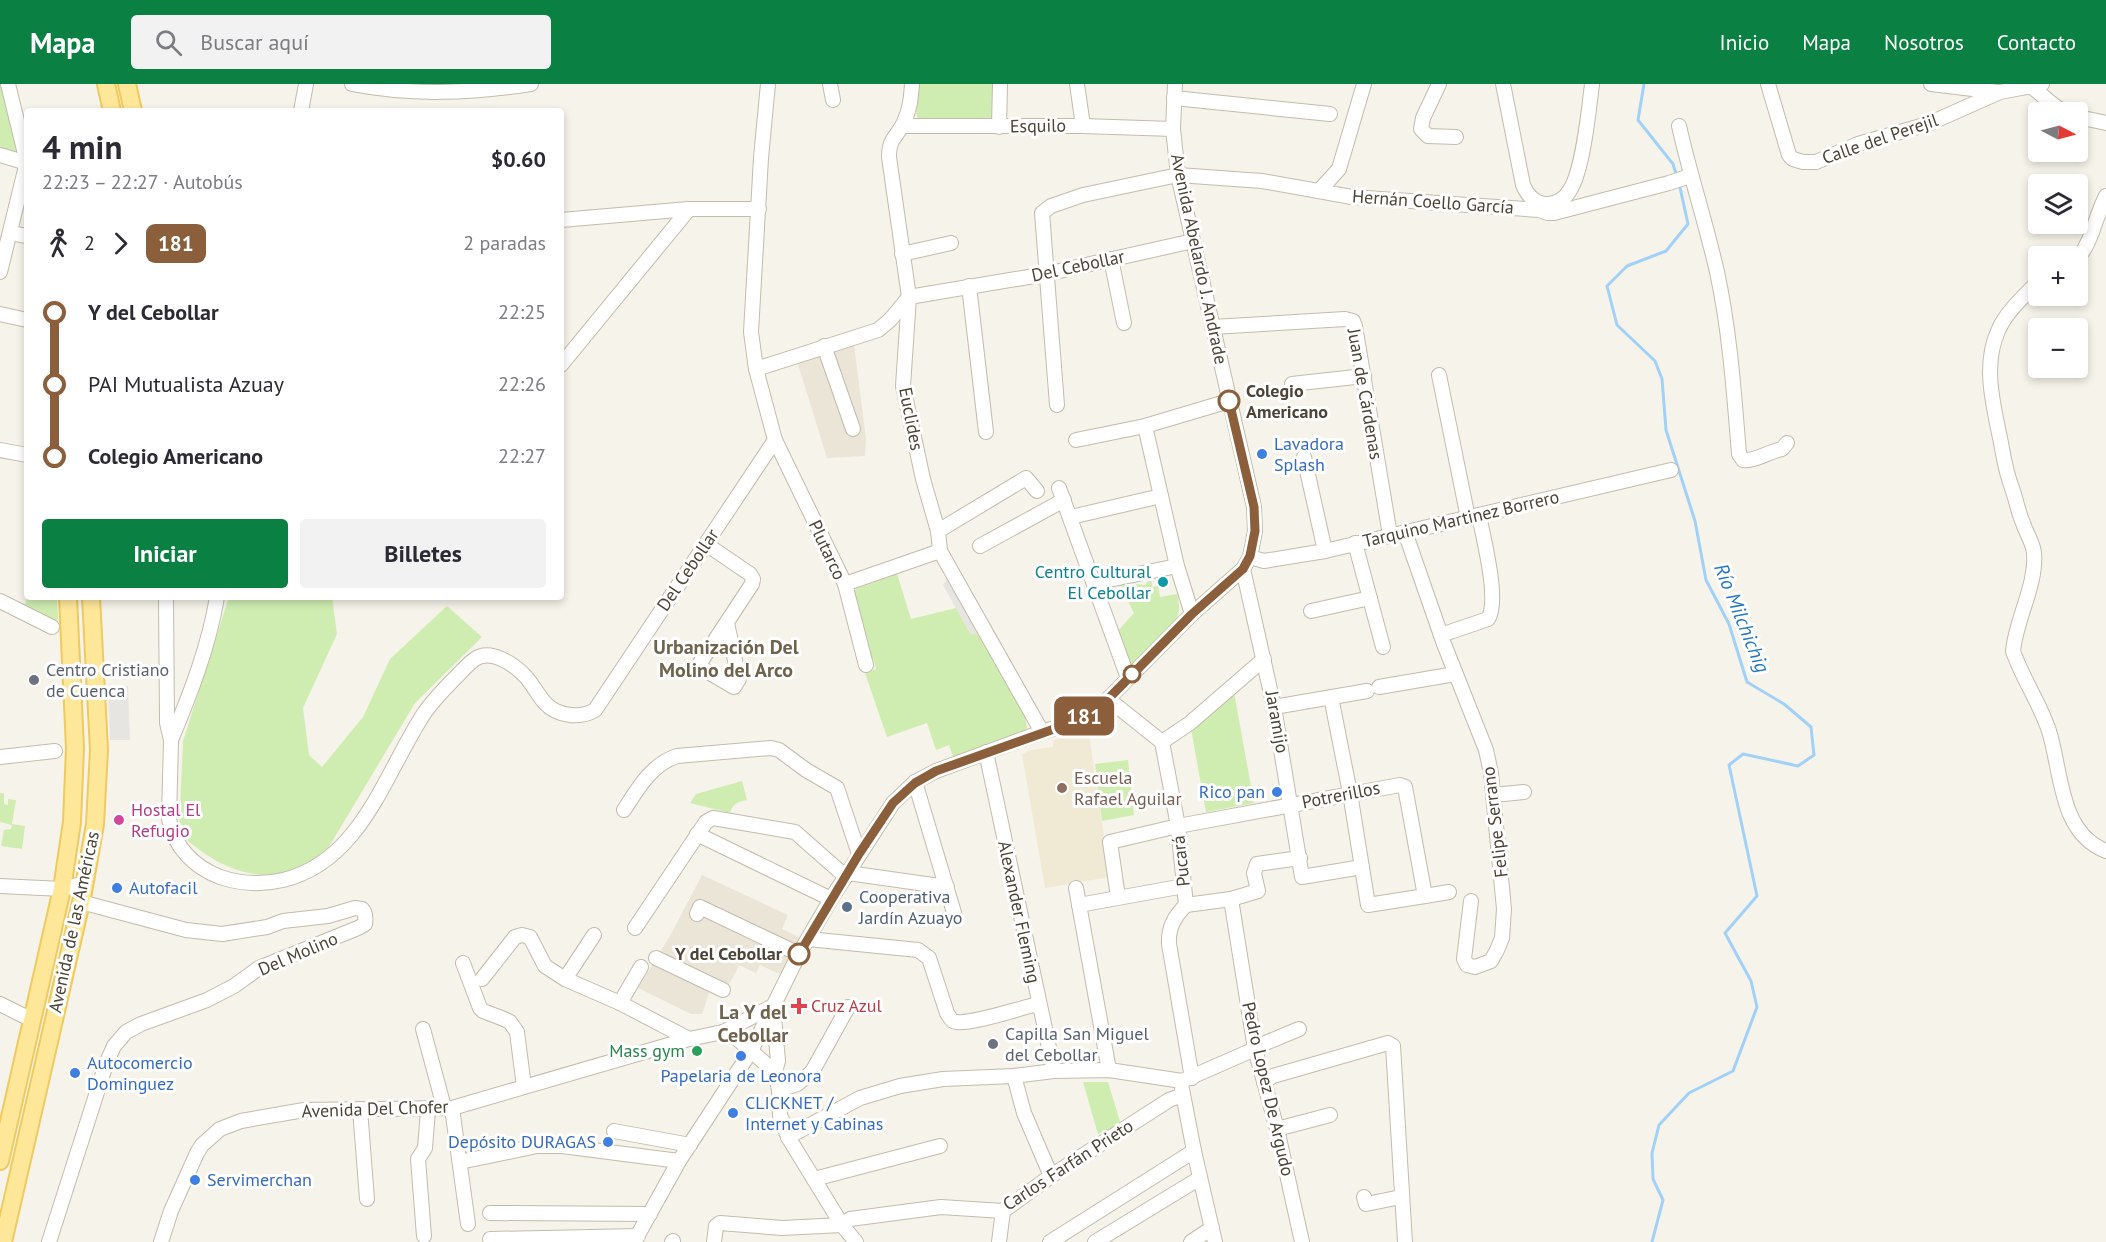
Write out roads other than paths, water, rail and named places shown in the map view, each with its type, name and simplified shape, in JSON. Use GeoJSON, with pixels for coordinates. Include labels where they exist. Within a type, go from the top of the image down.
{"type":"FeatureCollection","features":[{"type":"Feature","properties":{"kind":"main road"},"geometry":{"type":"LineString","coordinates":[[106,84],[111,108]]}},
{"type":"Feature","properties":{"kind":"main road"},"geometry":{"type":"LineString","coordinates":[[127,84],[132,108]]}},
{"type":"Feature","properties":{"kind":"main road","name":"Avenida de las Américas"},"geometry":{"type":"LineString","coordinates":[[1,1157],[62,889],[70,843],[75,788],[68,600]]}},
{"type":"Feature","properties":{"kind":"main road","name":"Avenida de las Américas"},"geometry":{"type":"LineString","coordinates":[[3,1242],[81,902],[95,824],[99,750],[90,600]]}},
{"type":"Feature","properties":{"kind":"street"},"geometry":{"type":"LineString","coordinates":[[8,84],[24,151]]}},
{"type":"Feature","properties":{"kind":"street"},"geometry":{"type":"LineString","coordinates":[[302,108],[306,84]]}},
{"type":"Feature","properties":{"kind":"street"},"geometry":{"type":"LineString","coordinates":[[352,84],[442,93],[491,90],[531,84]]}},
{"type":"Feature","properties":{"kind":"street"},"geometry":{"type":"LineString","coordinates":[[768,84],[761,158],[752,332],[756,369],[775,440]]}},
{"type":"Feature","properties":{"kind":"street"},"geometry":{"type":"LineString","coordinates":[[830,84],[833,100]]}},
{"type":"Feature","properties":{"kind":"street","name":"Euclides"},"geometry":{"type":"LineString","coordinates":[[912,84],[910,108],[903,126],[889,144],[909,297],[903,386],[923,479],[938,531],[940,551],[1042,732]]}},
{"type":"Feature","properties":{"kind":"street"},"geometry":{"type":"LineString","coordinates":[[999,127],[1000,84]]}},
{"type":"Feature","properties":{"kind":"street"},"geometry":{"type":"LineString","coordinates":[[1077,84],[1083,126]]}},
{"type":"Feature","properties":{"kind":"street"},"geometry":{"type":"LineString","coordinates":[[1318,191],[1334,176],[1344,158],[1364,84]]}},
{"type":"Feature","properties":{"kind":"street"},"geometry":{"type":"LineString","coordinates":[[1439,84],[1423,118],[1421,129],[1428,136],[1456,137]]}},
{"type":"Feature","properties":{"kind":"street"},"geometry":{"type":"LineString","coordinates":[[1503,84],[1523,185],[1540,207],[1560,201],[1573,186],[1580,160],[1592,84]]}},
{"type":"Feature","properties":{"kind":"street","name":"Calle del Perejil"},"geometry":{"type":"LineString","coordinates":[[1768,84],[1789,155],[1793,159],[1808,163],[1816,162],[1858,144],[1928,124],[1995,89],[2036,85]]}},
{"type":"Feature","properties":{"kind":"street"},"geometry":{"type":"LineString","coordinates":[[1931,84],[1995,89]]}},
{"type":"Feature","properties":{"kind":"street"},"geometry":{"type":"LineString","coordinates":[[2036,85],[2051,102]]}},
{"type":"Feature","properties":{"kind":"street"},"geometry":{"type":"LineString","coordinates":[[1174,91],[1330,114]]}},
{"type":"Feature","properties":{"kind":"street","name":"Avenida Abelardo J. Andrade"},"geometry":{"type":"LineString","coordinates":[[636,1239],[679,1161],[751,1051],[799,954],[831,899],[893,803],[915,783],[936,771],[1071,723],[1087,714],[1108,699],[1192,614],[1243,569],[1250,556],[1255,531],[1254,507],[1178,175],[1173,129],[1174,91]]}},
{"type":"Feature","properties":{"kind":"street"},"geometry":{"type":"LineString","coordinates":[[2088,119],[2106,123]]}},
{"type":"Feature","properties":{"kind":"street","name":"Esquilo"},"geometry":{"type":"LineString","coordinates":[[903,126],[1083,126],[1173,129]]}},
{"type":"Feature","properties":{"kind":"street"},"geometry":{"type":"LineString","coordinates":[[1679,126],[1686,177],[1717,273],[1730,344],[1739,454],[1743,460],[1748,461],[1784,446]]}},
{"type":"Feature","properties":{"kind":"street"},"geometry":{"type":"LineString","coordinates":[[0,155],[24,162]]}},
{"type":"Feature","properties":{"kind":"street"},"geometry":{"type":"LineString","coordinates":[[0,272],[24,175]]}},
{"type":"Feature","properties":{"kind":"street","name":"Hernán Coello García"},"geometry":{"type":"LineString","coordinates":[[1046,274],[1042,213],[1051,206],[1083,195],[1178,175],[1262,181],[1352,196],[1540,207],[1554,213],[1686,177]]}},
{"type":"Feature","properties":{"kind":"street"},"geometry":{"type":"LineString","coordinates":[[2087,246],[2099,209],[2106,196]]}},
{"type":"Feature","properties":{"kind":"street"},"geometry":{"type":"LineString","coordinates":[[564,220],[689,209],[759,209]]}},
{"type":"Feature","properties":{"kind":"street"},"geometry":{"type":"LineString","coordinates":[[564,361],[689,209]]}},
{"type":"Feature","properties":{"kind":"street"},"geometry":{"type":"LineString","coordinates":[[10,232],[24,235]]}},
{"type":"Feature","properties":{"kind":"street","name":"Del Cebollar"},"geometry":{"type":"LineString","coordinates":[[909,297],[1046,274],[1192,241]]}},
{"type":"Feature","properties":{"kind":"street"},"geometry":{"type":"LineString","coordinates":[[902,254],[951,243]]}},
{"type":"Feature","properties":{"kind":"street"},"geometry":{"type":"LineString","coordinates":[[1111,259],[1124,323]]}},
{"type":"Feature","properties":{"kind":"street"},"geometry":{"type":"LineString","coordinates":[[1046,274],[1057,405]]}},
{"type":"Feature","properties":{"kind":"street"},"geometry":{"type":"LineString","coordinates":[[969,286],[986,432]]}},
{"type":"Feature","properties":{"kind":"street"},"geometry":{"type":"LineString","coordinates":[[2028,292],[1998,329],[1990,374],[1991,393],[2004,462],[2022,522],[2033,546],[2034,556],[2031,579],[2014,639],[2013,651],[2049,730],[2070,818],[2088,842],[2106,851]]}},
{"type":"Feature","properties":{"kind":"street"},"geometry":{"type":"LineString","coordinates":[[756,369],[878,330],[890,320],[909,297]]}},
{"type":"Feature","properties":{"kind":"street"},"geometry":{"type":"LineString","coordinates":[[0,314],[24,319]]}},
{"type":"Feature","properties":{"kind":"street","name":"Juan de Cárdenas"},"geometry":{"type":"LineString","coordinates":[[1212,327],[1345,319],[1353,321],[1390,535]]}},
{"type":"Feature","properties":{"kind":"street"},"geometry":{"type":"LineString","coordinates":[[824,346],[853,429]]}},
{"type":"Feature","properties":{"kind":"street"},"geometry":{"type":"LineString","coordinates":[[1439,375],[1494,597],[1491,615],[1488,619],[1441,635]]}},
{"type":"Feature","properties":{"kind":"street"},"geometry":{"type":"LineString","coordinates":[[1293,384],[1364,376]]}},
{"type":"Feature","properties":{"kind":"street"},"geometry":{"type":"LineString","coordinates":[[1076,440],[1145,426],[1229,401]]}},
{"type":"Feature","properties":{"kind":"street"},"geometry":{"type":"LineString","coordinates":[[1145,426],[1177,566],[1192,614]]}},
{"type":"Feature","properties":{"kind":"street","name":"Del Cebollar"},"geometry":{"type":"LineString","coordinates":[[166,600],[166,723],[171,740],[169,819],[171,830],[181,849],[202,867],[217,876],[255,884],[292,878],[312,870],[348,842],[425,712],[442,691],[475,659],[490,656],[505,661],[524,674],[546,704],[562,713],[580,715],[595,710],[775,440]]}},
{"type":"Feature","properties":{"kind":"street","name":"Plutarco"},"geometry":{"type":"LineString","coordinates":[[775,440],[844,584],[866,665]]}},
{"type":"Feature","properties":{"kind":"street"},"geometry":{"type":"LineString","coordinates":[[0,450],[24,454]]}},
{"type":"Feature","properties":{"kind":"street"},"geometry":{"type":"LineString","coordinates":[[1304,457],[1325,551]]}},
{"type":"Feature","properties":{"kind":"street","name":"Tarquino Martinez Borrero"},"geometry":{"type":"LineString","coordinates":[[1250,556],[1264,561],[1325,551],[1671,470]]}},
{"type":"Feature","properties":{"kind":"street"},"geometry":{"type":"LineString","coordinates":[[938,531],[967,522],[1026,478],[1037,491]]}},
{"type":"Feature","properties":{"kind":"street"},"geometry":{"type":"LineString","coordinates":[[980,546],[1062,494],[1128,678]]}},
{"type":"Feature","properties":{"kind":"street"},"geometry":{"type":"LineString","coordinates":[[1071,517],[1161,496]]}},
{"type":"Feature","properties":{"kind":"street","name":"Felipe Serrano"},"geometry":{"type":"LineString","coordinates":[[1405,532],[1455,674],[1486,750],[1491,773],[1504,909],[1502,938],[1491,961],[1475,967],[1467,965],[1464,959],[1471,901]]}},
{"type":"Feature","properties":{"kind":"street"},"geometry":{"type":"LineString","coordinates":[[1355,543],[1383,647]]}},
{"type":"Feature","properties":{"kind":"street"},"geometry":{"type":"LineString","coordinates":[[706,544],[750,574],[753,579],[727,623]]}},
{"type":"Feature","properties":{"kind":"street"},"geometry":{"type":"LineString","coordinates":[[844,584],[940,551]]}},
{"type":"Feature","properties":{"kind":"street"},"geometry":{"type":"LineString","coordinates":[[1094,583],[1177,566]]}},
{"type":"Feature","properties":{"kind":"street","name":"Jaramijo"},"geometry":{"type":"LineString","coordinates":[[1243,569],[1274,707],[1302,877],[1362,867]]}},
{"type":"Feature","properties":{"kind":"street"},"geometry":{"type":"LineString","coordinates":[[1311,611],[1370,598]]}},
{"type":"Feature","properties":{"kind":"street"},"geometry":{"type":"LineString","coordinates":[[171,740],[188,700],[216,600]]}},
{"type":"Feature","properties":{"kind":"street"},"geometry":{"type":"LineString","coordinates":[[0,601],[52,627]]}},
{"type":"Feature","properties":{"kind":"street"},"geometry":{"type":"LineString","coordinates":[[1108,699],[1162,742],[1190,723],[1264,659]]}},
{"type":"Feature","properties":{"kind":"street"},"geometry":{"type":"LineString","coordinates":[[1274,707],[1455,674]]}},
{"type":"Feature","properties":{"kind":"street"},"geometry":{"type":"LineString","coordinates":[[1331,696],[1368,905],[1449,892]]}},
{"type":"Feature","properties":{"kind":"street","name":"Pucará"},"geometry":{"type":"LineString","coordinates":[[1162,742],[1178,826],[1186,905],[1173,920],[1168,935],[1194,1151],[1214,1235]]}},
{"type":"Feature","properties":{"kind":"street"},"geometry":{"type":"LineString","coordinates":[[624,810],[641,783],[668,759],[677,756],[771,748],[779,750],[806,770],[837,788],[859,854]]}},
{"type":"Feature","properties":{"kind":"street"},"geometry":{"type":"LineString","coordinates":[[0,757],[55,751]]}},
{"type":"Feature","properties":{"kind":"street","name":"Alexander Fleming"},"geometry":{"type":"LineString","coordinates":[[986,752],[1054,1071]]}},
{"type":"Feature","properties":{"kind":"street"},"geometry":{"type":"LineString","coordinates":[[915,783],[956,916]]}},
{"type":"Feature","properties":{"kind":"street","name":"Potrerillos"},"geometry":{"type":"LineString","coordinates":[[1118,897],[1110,843],[1178,826],[1394,785],[1405,787],[1425,896]]}},
{"type":"Feature","properties":{"kind":"street"},"geometry":{"type":"LineString","coordinates":[[1493,795],[1524,792]]}},
{"type":"Feature","properties":{"kind":"street"},"geometry":{"type":"LineString","coordinates":[[635,928],[697,834],[706,822],[713,818],[789,831],[800,835],[847,874],[947,887]]}},
{"type":"Feature","properties":{"kind":"street"},"geometry":{"type":"LineString","coordinates":[[697,834],[831,899]]}},
{"type":"Feature","properties":{"kind":"street"},"geometry":{"type":"LineString","coordinates":[[1186,905],[1231,899],[1258,891],[1254,873],[1257,864],[1300,858]]}},
{"type":"Feature","properties":{"kind":"street"},"geometry":{"type":"LineString","coordinates":[[0,885],[62,889],[85,883]]}},
{"type":"Feature","properties":{"kind":"street"},"geometry":{"type":"LineString","coordinates":[[1079,905],[1184,886]]}},
{"type":"Feature","properties":{"kind":"street"},"geometry":{"type":"LineString","coordinates":[[1076,888],[1109,1070]]}},
{"type":"Feature","properties":{"kind":"street","name":"Pedro Lopez De Argudo"},"geometry":{"type":"LineString","coordinates":[[1231,899],[1255,1049],[1277,1129],[1302,1242]]}},
{"type":"Feature","properties":{"kind":"street","name":"Del Molino"},"geometry":{"type":"LineString","coordinates":[[49,1242],[106,1064],[114,1046],[126,1032],[216,995],[234,986],[259,968],[358,928],[365,924],[366,916],[362,909],[355,908],[328,916],[283,921],[267,927],[222,934],[186,930],[81,902]]}},
{"type":"Feature","properties":{"kind":"street"},"geometry":{"type":"LineString","coordinates":[[697,914],[700,907],[799,954]]}},
{"type":"Feature","properties":{"kind":"street"},"geometry":{"type":"LineString","coordinates":[[482,979],[515,937],[522,935],[530,937],[545,966],[565,979],[689,1039]]}},
{"type":"Feature","properties":{"kind":"street"},"geometry":{"type":"LineString","coordinates":[[565,979],[594,935]]}},
{"type":"Feature","properties":{"kind":"street"},"geometry":{"type":"LineString","coordinates":[[808,939],[918,950],[929,958],[947,1013],[951,1020],[956,1022],[970,1021],[1038,1004]]}},
{"type":"Feature","properties":{"kind":"street"},"geometry":{"type":"LineString","coordinates":[[656,958],[723,990]]}},
{"type":"Feature","properties":{"kind":"street"},"geometry":{"type":"LineString","coordinates":[[463,963],[480,1008],[510,1023],[517,1032],[524,1088]]}},
{"type":"Feature","properties":{"kind":"street"},"geometry":{"type":"LineString","coordinates":[[620,1004],[641,967]]}},
{"type":"Feature","properties":{"kind":"street"},"geometry":{"type":"LineString","coordinates":[[0,1004],[32,1020]]}},
{"type":"Feature","properties":{"kind":"street"},"geometry":{"type":"LineString","coordinates":[[773,1005],[778,1061],[775,1072],[779,1090],[780,1115],[788,1137],[842,1225],[856,1242]]}},
{"type":"Feature","properties":{"kind":"street","name":"Avenida Del Chofer"},"geometry":{"type":"LineString","coordinates":[[160,1242],[197,1153],[202,1145],[220,1129],[241,1121],[291,1112],[448,1108],[689,1039],[723,1032],[773,1005]]}},
{"type":"Feature","properties":{"kind":"street"},"geometry":{"type":"LineString","coordinates":[[779,1090],[797,1084],[812,1071],[848,1006]]}},
{"type":"Feature","properties":{"kind":"street"},"geometry":{"type":"LineString","coordinates":[[423,1029],[448,1108],[460,1162],[468,1224]]}},
{"type":"Feature","properties":{"kind":"street","name":"Carlos Farfán Prieto"},"geometry":{"type":"LineString","coordinates":[[714,1242],[716,1226],[720,1223],[782,1228],[842,1225],[850,1219],[941,1207],[1003,1211],[1051,1176],[1169,1100],[1186,1085],[1263,1044],[1299,1029]]}},
{"type":"Feature","properties":{"kind":"street"},"geometry":{"type":"LineString","coordinates":[[723,1032],[733,1035],[775,1072]]}},
{"type":"Feature","properties":{"kind":"street"},"geometry":{"type":"LineString","coordinates":[[1264,1082],[1273,1076],[1388,1043],[1393,1046],[1405,1242]]}},
{"type":"Feature","properties":{"kind":"street"},"geometry":{"type":"LineString","coordinates":[[788,1137],[860,1098],[900,1086],[943,1078],[1109,1070],[1186,1085]]}},
{"type":"Feature","properties":{"kind":"street"},"geometry":{"type":"LineString","coordinates":[[1014,1076],[1024,1113],[1051,1176]]}},
{"type":"Feature","properties":{"kind":"street"},"geometry":{"type":"LineString","coordinates":[[360,1109],[367,1198]]}},
{"type":"Feature","properties":{"kind":"street"},"geometry":{"type":"LineString","coordinates":[[424,1236],[418,1159],[425,1148],[428,1110]]}},
{"type":"Feature","properties":{"kind":"street"},"geometry":{"type":"LineString","coordinates":[[1277,1129],[1330,1116]]}},
{"type":"Feature","properties":{"kind":"street"},"geometry":{"type":"LineString","coordinates":[[614,1131],[690,1145]]}},
{"type":"Feature","properties":{"kind":"street"},"geometry":{"type":"LineString","coordinates":[[460,1162],[537,1146],[562,1146],[679,1161]]}},
{"type":"Feature","properties":{"kind":"street"},"geometry":{"type":"LineString","coordinates":[[814,1179],[940,1146]]}},
{"type":"Feature","properties":{"kind":"street"},"geometry":{"type":"LineString","coordinates":[[1050,1242],[1194,1151]]}},
{"type":"Feature","properties":{"kind":"street"},"geometry":{"type":"LineString","coordinates":[[1095,1242],[1200,1178]]}},
{"type":"Feature","properties":{"kind":"street"},"geometry":{"type":"LineString","coordinates":[[1364,1197],[1366,1204],[1401,1197]]}},
{"type":"Feature","properties":{"kind":"street"},"geometry":{"type":"LineString","coordinates":[[999,1242],[1003,1211]]}},
{"type":"Feature","properties":{"kind":"street"},"geometry":{"type":"LineString","coordinates":[[490,1213],[650,1214]]}},
{"type":"Feature","properties":{"kind":"street"},"geometry":{"type":"LineString","coordinates":[[782,1228],[782,1242]]}},
{"type":"Feature","properties":{"kind":"street"},"geometry":{"type":"LineString","coordinates":[[1191,1242],[1214,1235]]}},
{"type":"Feature","properties":{"kind":"street"},"geometry":{"type":"LineString","coordinates":[[490,1239],[636,1239]]}},
{"type":"Feature","properties":{"kind":"waterway","name":"Río Milchichig"},"geometry":{"type":"LineString","coordinates":[[1644,84],[1638,120],[1673,164],[1677,177]]}},
{"type":"Feature","properties":{"kind":"waterway","name":"Río Milchichig"},"geometry":{"type":"LineString","coordinates":[[1652,1242],[1663,1200],[1653,1179],[1652,1153],[1659,1125],[1689,1093],[1733,1071],[1757,1007],[1751,981],[1725,933],[1757,896],[1729,765],[1743,754],[1798,766],[1814,755],[1811,727],[1784,704],[1747,682],[1729,624],[1706,580],[1695,521],[1666,430],[1662,379],[1655,361],[1617,325],[1607,286],[1627,266],[1666,251],[1688,224],[1679,183]]}},
{"type":"Feature","properties":{"kind":"place","name":"Colegio Americano"},"geometry":{"type":"Point","coordinates":[1229,401]}},
{"type":"Feature","properties":{"kind":"place","name":"Lavadora Splash"},"geometry":{"type":"Point","coordinates":[1262,454]}},
{"type":"Feature","properties":{"kind":"place","name":"Centro Cultural El Cebollar"},"geometry":{"type":"Point","coordinates":[1163,582]}},
{"type":"Feature","properties":{"kind":"place","name":"Centro Cristiano de Cuenca"},"geometry":{"type":"Point","coordinates":[34,680]}},
{"type":"Feature","properties":{"kind":"place","name":"Escuela Rafael Aguilar"},"geometry":{"type":"Point","coordinates":[1062,788]}},
{"type":"Feature","properties":{"kind":"place","name":"Rico pan"},"geometry":{"type":"Point","coordinates":[1277,792]}},
{"type":"Feature","properties":{"kind":"place","name":"Hostal El Refugio"},"geometry":{"type":"Point","coordinates":[119,820]}},
{"type":"Feature","properties":{"kind":"place","name":"Autofacil"},"geometry":{"type":"Point","coordinates":[117,888]}},
{"type":"Feature","properties":{"kind":"place","name":"Cooperativa Jardín Azuayo"},"geometry":{"type":"Point","coordinates":[847,907]}},
{"type":"Feature","properties":{"kind":"place","name":"Y del Cebollar"},"geometry":{"type":"Point","coordinates":[799,954]}},
{"type":"Feature","properties":{"kind":"place","name":"Cruz Azul"},"geometry":{"type":"Point","coordinates":[799,1006]}},
{"type":"Feature","properties":{"kind":"place","name":"Capilla San Miguel del Cebollar"},"geometry":{"type":"Point","coordinates":[993,1044]}},
{"type":"Feature","properties":{"kind":"place","name":"Mass gym"},"geometry":{"type":"Point","coordinates":[697,1051]}},
{"type":"Feature","properties":{"kind":"place","name":"Papelaria de Leonora"},"geometry":{"type":"Point","coordinates":[741,1056]}},
{"type":"Feature","properties":{"kind":"place","name":"Autocomercio Dominguez"},"geometry":{"type":"Point","coordinates":[75,1073]}},
{"type":"Feature","properties":{"kind":"place","name":"CLICKNET / Internet y Cabinas"},"geometry":{"type":"Point","coordinates":[733,1113]}},
{"type":"Feature","properties":{"kind":"place","name":"Depósito DURAGAS"},"geometry":{"type":"Point","coordinates":[608,1142]}},
{"type":"Feature","properties":{"kind":"place","name":"Servimerchan"},"geometry":{"type":"Point","coordinates":[195,1180]}},
{"type":"Feature","properties":{"kind":"district","name":"Urbanización Del Molino del Arco"},"geometry":{"type":"Point","coordinates":[726,658]}},
{"type":"Feature","properties":{"kind":"district","name":"La Y del Cebollar"},"geometry":{"type":"Point","coordinates":[753,1024]}}]}
